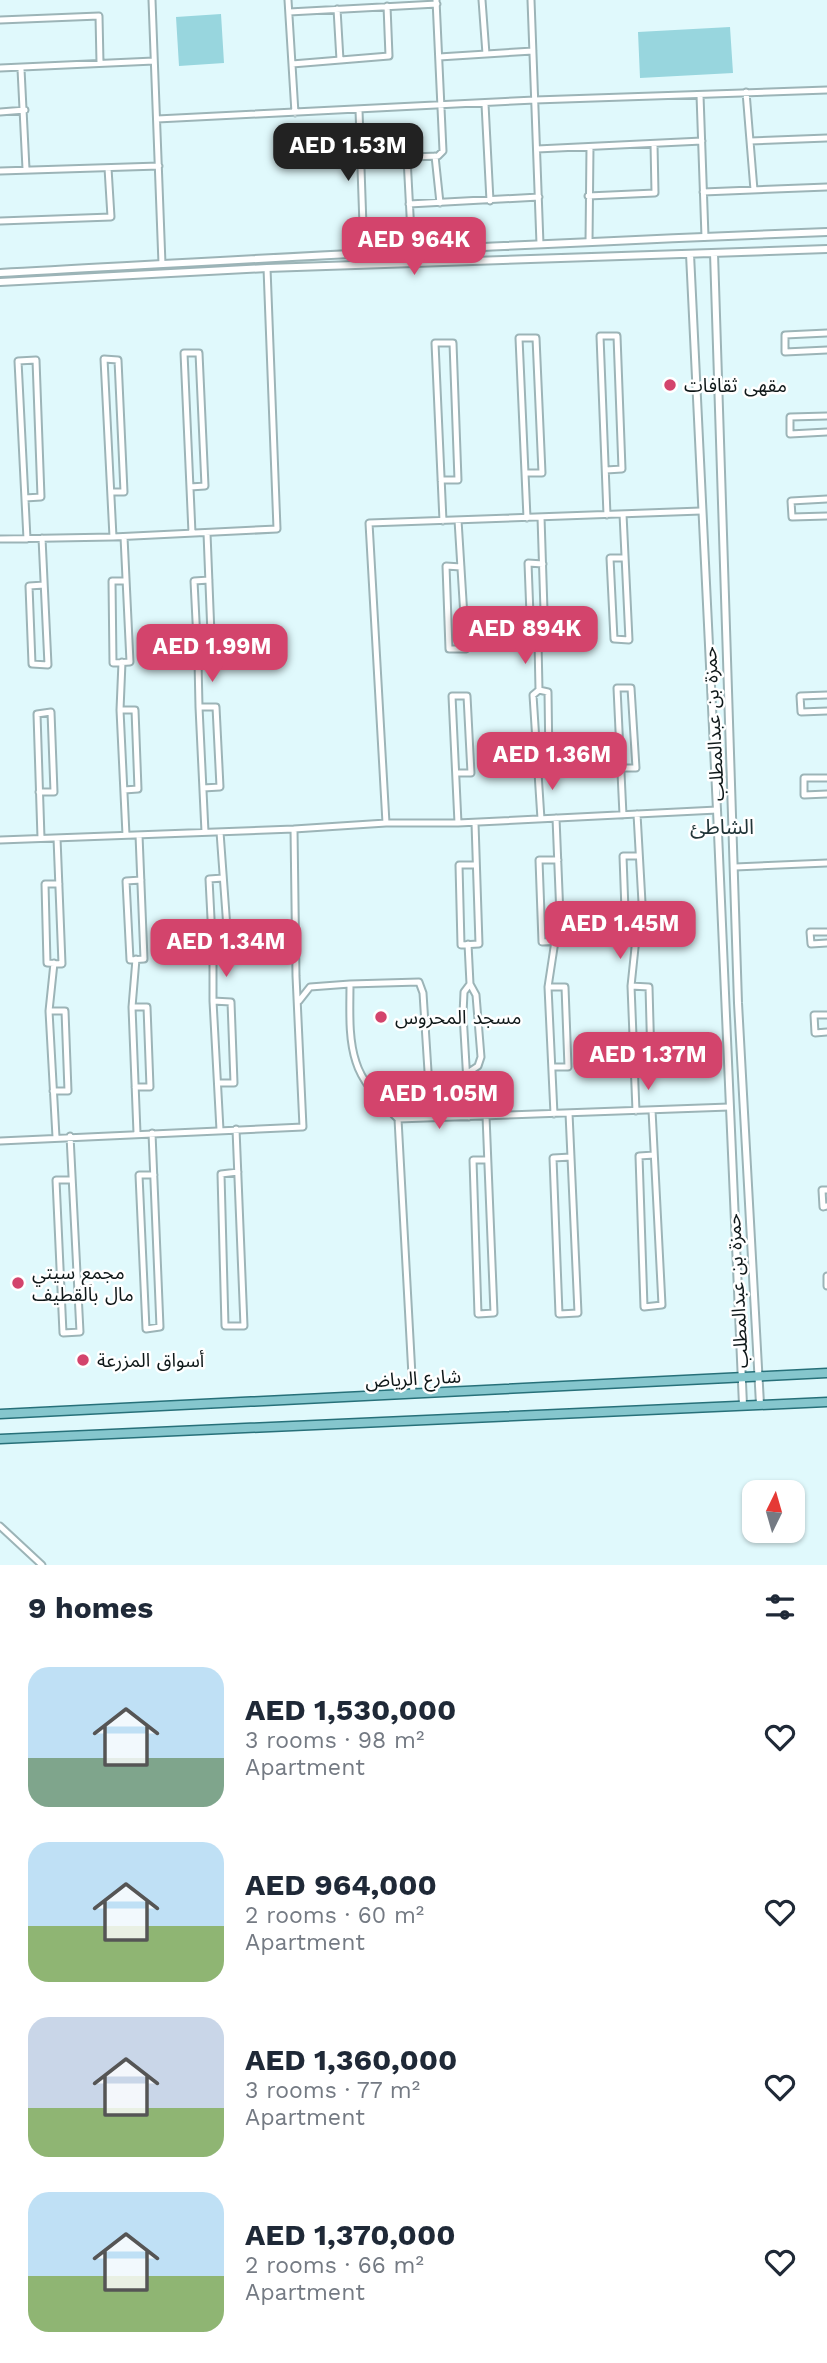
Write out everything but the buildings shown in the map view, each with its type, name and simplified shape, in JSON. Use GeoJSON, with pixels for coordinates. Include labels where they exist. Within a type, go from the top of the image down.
{"type":"FeatureCollection","features":[{"type":"Feature","properties":{"kind":"main road","name":"شارع الرياض"},"geometry":{"type":"LineString","coordinates":[[0,1414],[827,1373]]}},
{"type":"Feature","properties":{"kind":"main road"},"geometry":{"type":"LineString","coordinates":[[0,1439],[827,1402]]}},
{"type":"Feature","properties":{"kind":"street"},"geometry":{"type":"LineString","coordinates":[[152,0],[162,264]]}},
{"type":"Feature","properties":{"kind":"street"},"geometry":{"type":"LineString","coordinates":[[288,0],[295,113]]}},
{"type":"Feature","properties":{"kind":"street"},"geometry":{"type":"LineString","coordinates":[[482,0],[486,54]]}},
{"type":"Feature","properties":{"kind":"street"},"geometry":{"type":"LineString","coordinates":[[531,0],[540,244]]}},
{"type":"Feature","properties":{"kind":"street"},"geometry":{"type":"LineString","coordinates":[[289,12],[437,2],[443,152],[435,156],[361,159]]}},
{"type":"Feature","properties":{"kind":"street"},"geometry":{"type":"LineString","coordinates":[[292,64],[389,56],[387,6]]}},
{"type":"Feature","properties":{"kind":"street"},"geometry":{"type":"LineString","coordinates":[[337,9],[340,60]]}},
{"type":"Feature","properties":{"kind":"street"},"geometry":{"type":"LineString","coordinates":[[0,20],[99,16],[100,63]]}},
{"type":"Feature","properties":{"kind":"street"},"geometry":{"type":"LineString","coordinates":[[439,57],[533,51]]}},
{"type":"Feature","properties":{"kind":"street"},"geometry":{"type":"LineString","coordinates":[[0,68],[154,61]]}},
{"type":"Feature","properties":{"kind":"street"},"geometry":{"type":"LineString","coordinates":[[21,69],[26,169]]}},
{"type":"Feature","properties":{"kind":"street"},"geometry":{"type":"LineString","coordinates":[[157,119],[535,100],[827,90]]}},
{"type":"Feature","properties":{"kind":"street"},"geometry":{"type":"LineString","coordinates":[[746,92],[754,190]]}},
{"type":"Feature","properties":{"kind":"street"},"geometry":{"type":"LineString","coordinates":[[700,95],[705,237]]}},
{"type":"Feature","properties":{"kind":"street"},"geometry":{"type":"LineString","coordinates":[[485,104],[490,201]]}},
{"type":"Feature","properties":{"kind":"street"},"geometry":{"type":"LineString","coordinates":[[0,112],[25,110]]}},
{"type":"Feature","properties":{"kind":"street"},"geometry":{"type":"LineString","coordinates":[[359,110],[364,255]]}},
{"type":"Feature","properties":{"kind":"street"},"geometry":{"type":"LineString","coordinates":[[750,142],[827,138]]}},
{"type":"Feature","properties":{"kind":"street"},"geometry":{"type":"LineString","coordinates":[[537,149],[702,141]]}},
{"type":"Feature","properties":{"kind":"street"},"geometry":{"type":"LineString","coordinates":[[588,195],[655,192],[654,144]]}},
{"type":"Feature","properties":{"kind":"street"},"geometry":{"type":"LineString","coordinates":[[589,242],[590,147]]}},
{"type":"Feature","properties":{"kind":"street"},"geometry":{"type":"LineString","coordinates":[[435,156],[440,203]]}},
{"type":"Feature","properties":{"kind":"street"},"geometry":{"type":"LineString","coordinates":[[407,158],[412,252]]}},
{"type":"Feature","properties":{"kind":"street"},"geometry":{"type":"LineString","coordinates":[[0,171],[159,166]]}},
{"type":"Feature","properties":{"kind":"street"},"geometry":{"type":"LineString","coordinates":[[0,221],[111,216],[108,167]]}},
{"type":"Feature","properties":{"kind":"street"},"geometry":{"type":"LineString","coordinates":[[703,192],[827,187]]}},
{"type":"Feature","properties":{"kind":"street"},"geometry":{"type":"LineString","coordinates":[[409,204],[539,197]]}},
{"type":"Feature","properties":{"kind":"street"},"geometry":{"type":"LineString","coordinates":[[0,273],[540,244],[827,232]]}},
{"type":"Feature","properties":{"kind":"street"},"geometry":{"type":"LineString","coordinates":[[0,282],[267,268],[827,249]]}},
{"type":"Feature","properties":{"kind":"street","name":"حمزة بن عبدالمطلب"},"geometry":{"type":"LineString","coordinates":[[714,253],[738,1003],[760,1404]]}},
{"type":"Feature","properties":{"kind":"street","name":"حمزة بن عبدالمطلب"},"geometry":{"type":"LineString","coordinates":[[690,254],[743,1405]]}},
{"type":"Feature","properties":{"kind":"street"},"geometry":{"type":"LineString","coordinates":[[0,539],[124,537],[277,529],[267,268]]}},
{"type":"Feature","properties":{"kind":"street"},"geometry":{"type":"LineString","coordinates":[[827,333],[785,335],[785,352],[827,350]]}},
{"type":"Feature","properties":{"kind":"street"},"geometry":{"type":"LineString","coordinates":[[606,470],[622,469],[617,336],[600,336],[607,515]]}},
{"type":"Feature","properties":{"kind":"street"},"geometry":{"type":"LineString","coordinates":[[525,473],[542,472],[536,338],[519,338],[525,473],[527,518]]}},
{"type":"Feature","properties":{"kind":"street"},"geometry":{"type":"LineString","coordinates":[[441,480],[458,480],[453,343],[435,343],[441,480],[443,521]]}},
{"type":"Feature","properties":{"kind":"street"},"geometry":{"type":"LineString","coordinates":[[190,487],[205,486],[199,354],[184,353],[192,533]]}},
{"type":"Feature","properties":{"kind":"street"},"geometry":{"type":"LineString","coordinates":[[111,492],[124,492],[117,360],[104,359],[113,537]]}},
{"type":"Feature","properties":{"kind":"street"},"geometry":{"type":"LineString","coordinates":[[25,498],[41,497],[36,360],[18,361],[27,539]]}},
{"type":"Feature","properties":{"kind":"street"},"geometry":{"type":"LineString","coordinates":[[827,416],[790,417],[790,434],[827,432]]}},
{"type":"Feature","properties":{"kind":"street"},"geometry":{"type":"LineString","coordinates":[[827,499],[791,501],[792,517],[827,516]]}},
{"type":"Feature","properties":{"kind":"street"},"geometry":{"type":"LineString","coordinates":[[386,823],[369,523],[701,512]]}},
{"type":"Feature","properties":{"kind":"street"},"geometry":{"type":"LineString","coordinates":[[623,514],[629,640],[614,639],[611,558],[625,558]]}},
{"type":"Feature","properties":{"kind":"street"},"geometry":{"type":"LineString","coordinates":[[541,517],[543,564],[545,642],[531,642],[528,563],[543,564]]}},
{"type":"Feature","properties":{"kind":"street"},"geometry":{"type":"LineString","coordinates":[[458,520],[461,567],[466,649],[449,649],[446,566],[461,567]]}},
{"type":"Feature","properties":{"kind":"street"},"geometry":{"type":"LineString","coordinates":[[198,661],[212,660],[207,533]]}},
{"type":"Feature","properties":{"kind":"street"},"geometry":{"type":"LineString","coordinates":[[124,537],[130,662],[113,663],[111,581],[126,581]]}},
{"type":"Feature","properties":{"kind":"street"},"geometry":{"type":"LineString","coordinates":[[42,538],[48,665],[32,664],[29,586],[44,585]]}},
{"type":"Feature","properties":{"kind":"street"},"geometry":{"type":"LineString","coordinates":[[205,832],[194,581],[209,580]]}},
{"type":"Feature","properties":{"kind":"street"},"geometry":{"type":"LineString","coordinates":[[538,642],[539,690]]}},
{"type":"Feature","properties":{"kind":"street"},"geometry":{"type":"LineString","coordinates":[[122,662],[120,710],[126,835]]}},
{"type":"Feature","properties":{"kind":"street"},"geometry":{"type":"LineString","coordinates":[[621,768],[636,768],[631,688],[617,688],[623,815]]}},
{"type":"Feature","properties":{"kind":"street"},"geometry":{"type":"LineString","coordinates":[[539,690],[533,695],[541,819]]}},
{"type":"Feature","properties":{"kind":"street"},"geometry":{"type":"LineString","coordinates":[[537,767],[549,764],[548,692],[539,690]]}},
{"type":"Feature","properties":{"kind":"street"},"geometry":{"type":"LineString","coordinates":[[827,695],[800,696],[800,712],[827,711]]}},
{"type":"Feature","properties":{"kind":"street"},"geometry":{"type":"LineString","coordinates":[[456,774],[471,773],[467,696],[452,696],[458,823]]}},
{"type":"Feature","properties":{"kind":"street"},"geometry":{"type":"LineString","coordinates":[[199,707],[216,707],[220,787],[203,788]]}},
{"type":"Feature","properties":{"kind":"street"},"geometry":{"type":"LineString","coordinates":[[120,710],[135,710],[138,789],[124,790]]}},
{"type":"Feature","properties":{"kind":"street"},"geometry":{"type":"LineString","coordinates":[[39,792],[54,792],[51,712],[37,713],[39,792],[41,838]]}},
{"type":"Feature","properties":{"kind":"street"},"geometry":{"type":"LineString","coordinates":[[827,778],[804,778],[804,794],[827,793]]}},
{"type":"Feature","properties":{"kind":"street"},"geometry":{"type":"LineString","coordinates":[[0,840],[386,823],[458,823],[717,810]]}},
{"type":"Feature","properties":{"kind":"street"},"geometry":{"type":"LineString","coordinates":[[637,814],[644,937],[626,938],[624,856],[639,856]]}},
{"type":"Feature","properties":{"kind":"street"},"geometry":{"type":"LineString","coordinates":[[556,818],[558,860],[561,941],[542,942],[539,860],[558,860]]}},
{"type":"Feature","properties":{"kind":"street"},"geometry":{"type":"LineString","coordinates":[[475,822],[479,944],[461,945],[459,865],[476,865]]}},
{"type":"Feature","properties":{"kind":"street"},"geometry":{"type":"LineString","coordinates":[[0,1141],[303,1127],[296,976],[294,829]]}},
{"type":"Feature","properties":{"kind":"street"},"geometry":{"type":"LineString","coordinates":[[213,958],[229,956],[220,832]]}},
{"type":"Feature","properties":{"kind":"street"},"geometry":{"type":"LineString","coordinates":[[139,835],[141,880],[144,959],[130,960],[126,881],[141,880]]}},
{"type":"Feature","properties":{"kind":"street"},"geometry":{"type":"LineString","coordinates":[[57,838],[59,884],[62,964],[47,963],[45,884],[59,884]]}},
{"type":"Feature","properties":{"kind":"street"},"geometry":{"type":"LineString","coordinates":[[735,867],[827,863]]}},
{"type":"Feature","properties":{"kind":"street"},"geometry":{"type":"LineString","coordinates":[[220,1130],[209,879],[223,878]]}},
{"type":"Feature","properties":{"kind":"street"},"geometry":{"type":"LineString","coordinates":[[827,932],[810,932],[811,944],[827,943]]}},
{"type":"Feature","properties":{"kind":"street"},"geometry":{"type":"LineString","coordinates":[[636,938],[631,986],[636,1111]]}},
{"type":"Feature","properties":{"kind":"street"},"geometry":{"type":"LineString","coordinates":[[554,1114],[548,987],[555,941]]}},
{"type":"Feature","properties":{"kind":"street"},"geometry":{"type":"LineString","coordinates":[[466,1074],[478,1066],[481,1057],[476,995],[470,984],[468,944]]}},
{"type":"Feature","properties":{"kind":"street"},"geometry":{"type":"LineString","coordinates":[[136,959],[132,1007],[137,1133]]}},
{"type":"Feature","properties":{"kind":"street"},"geometry":{"type":"LineString","coordinates":[[54,963],[49,1011],[56,1137]]}},
{"type":"Feature","properties":{"kind":"street"},"geometry":{"type":"LineString","coordinates":[[724,967],[737,971]]}},
{"type":"Feature","properties":{"kind":"street"},"geometry":{"type":"LineString","coordinates":[[296,976],[310,987],[419,982],[423,993],[431,1118]]}},
{"type":"Feature","properties":{"kind":"street"},"geometry":{"type":"LineString","coordinates":[[350,984],[352,1046],[356,1064],[379,1101],[398,1119],[413,1394]]}},
{"type":"Feature","properties":{"kind":"street"},"geometry":{"type":"LineString","coordinates":[[469,1117],[463,1014],[464,992],[470,984]]}},
{"type":"Feature","properties":{"kind":"street"},"geometry":{"type":"LineString","coordinates":[[631,986],[649,987],[651,1061],[634,1062]]}},
{"type":"Feature","properties":{"kind":"street"},"geometry":{"type":"LineString","coordinates":[[299,1001],[310,987]]}},
{"type":"Feature","properties":{"kind":"street"},"geometry":{"type":"LineString","coordinates":[[548,987],[565,987],[568,1067],[552,1068]]}},
{"type":"Feature","properties":{"kind":"street"},"geometry":{"type":"LineString","coordinates":[[725,999],[738,1003]]}},
{"type":"Feature","properties":{"kind":"street"},"geometry":{"type":"LineString","coordinates":[[214,1001],[231,1002],[234,1083],[218,1083]]}},
{"type":"Feature","properties":{"kind":"street"},"geometry":{"type":"LineString","coordinates":[[132,1007],[147,1007],[150,1087],[135,1087]]}},
{"type":"Feature","properties":{"kind":"street"},"geometry":{"type":"LineString","coordinates":[[49,1011],[65,1012],[68,1090],[53,1091]]}},
{"type":"Feature","properties":{"kind":"street"},"geometry":{"type":"LineString","coordinates":[[827,1015],[814,1015],[816,1033],[827,1032]]}},
{"type":"Feature","properties":{"kind":"street"},"geometry":{"type":"LineString","coordinates":[[398,1119],[729,1107]]}},
{"type":"Feature","properties":{"kind":"street"},"geometry":{"type":"LineString","coordinates":[[652,1110],[662,1305],[644,1307],[639,1156],[654,1155]]}},
{"type":"Feature","properties":{"kind":"street"},"geometry":{"type":"LineString","coordinates":[[569,1113],[571,1157],[578,1313],[559,1314],[553,1158],[571,1157]]}},
{"type":"Feature","properties":{"kind":"street"},"geometry":{"type":"LineString","coordinates":[[485,1116],[494,1313],[478,1314],[473,1160],[487,1160]]}},
{"type":"Feature","properties":{"kind":"street"},"geometry":{"type":"LineString","coordinates":[[236,1129],[244,1325],[225,1326],[221,1174],[237,1172]]}},
{"type":"Feature","properties":{"kind":"street"},"geometry":{"type":"LineString","coordinates":[[152,1133],[160,1327],[146,1329],[139,1175],[153,1175]]}},
{"type":"Feature","properties":{"kind":"street"},"geometry":{"type":"LineString","coordinates":[[70,1136],[80,1332],[63,1334],[56,1180],[72,1180]]}},
{"type":"Feature","properties":{"kind":"street"},"geometry":{"type":"LineString","coordinates":[[827,1190],[822,1190],[822,1207],[827,1206]]}},
{"type":"Feature","properties":{"kind":"street"},"geometry":{"type":"LineString","coordinates":[[827,1276],[827,1286]]}},
{"type":"Feature","properties":{"kind":"street"},"geometry":{"type":"LineString","coordinates":[[0,1526],[42,1565]]}},
{"type":"Feature","properties":{"kind":"shaded area"},"geometry":{"type":"Polygon","coordinates":[[[221,14],[224,63],[179,66],[176,17],[221,14]]]}},
{"type":"Feature","properties":{"kind":"shaded area"},"geometry":{"type":"Polygon","coordinates":[[[730,27],[733,73],[640,78],[638,32],[730,27]]]}},
{"type":"Feature","properties":{"kind":"place","name":"مقهى ثقافات"},"geometry":{"type":"Point","coordinates":[670,385]}},
{"type":"Feature","properties":{"kind":"place","name":"مسجد المحروس"},"geometry":{"type":"Point","coordinates":[381,1017]}},
{"type":"Feature","properties":{"kind":"place","name":"مجمع سيتي مال بالقطيف"},"geometry":{"type":"Point","coordinates":[18,1283]}},
{"type":"Feature","properties":{"kind":"place","name":"أسواق المزرعة"},"geometry":{"type":"Point","coordinates":[83,1360]}},
{"type":"Feature","properties":{"kind":"district","name":"الشاطئ"},"geometry":{"type":"Point","coordinates":[722,827]}}]}
